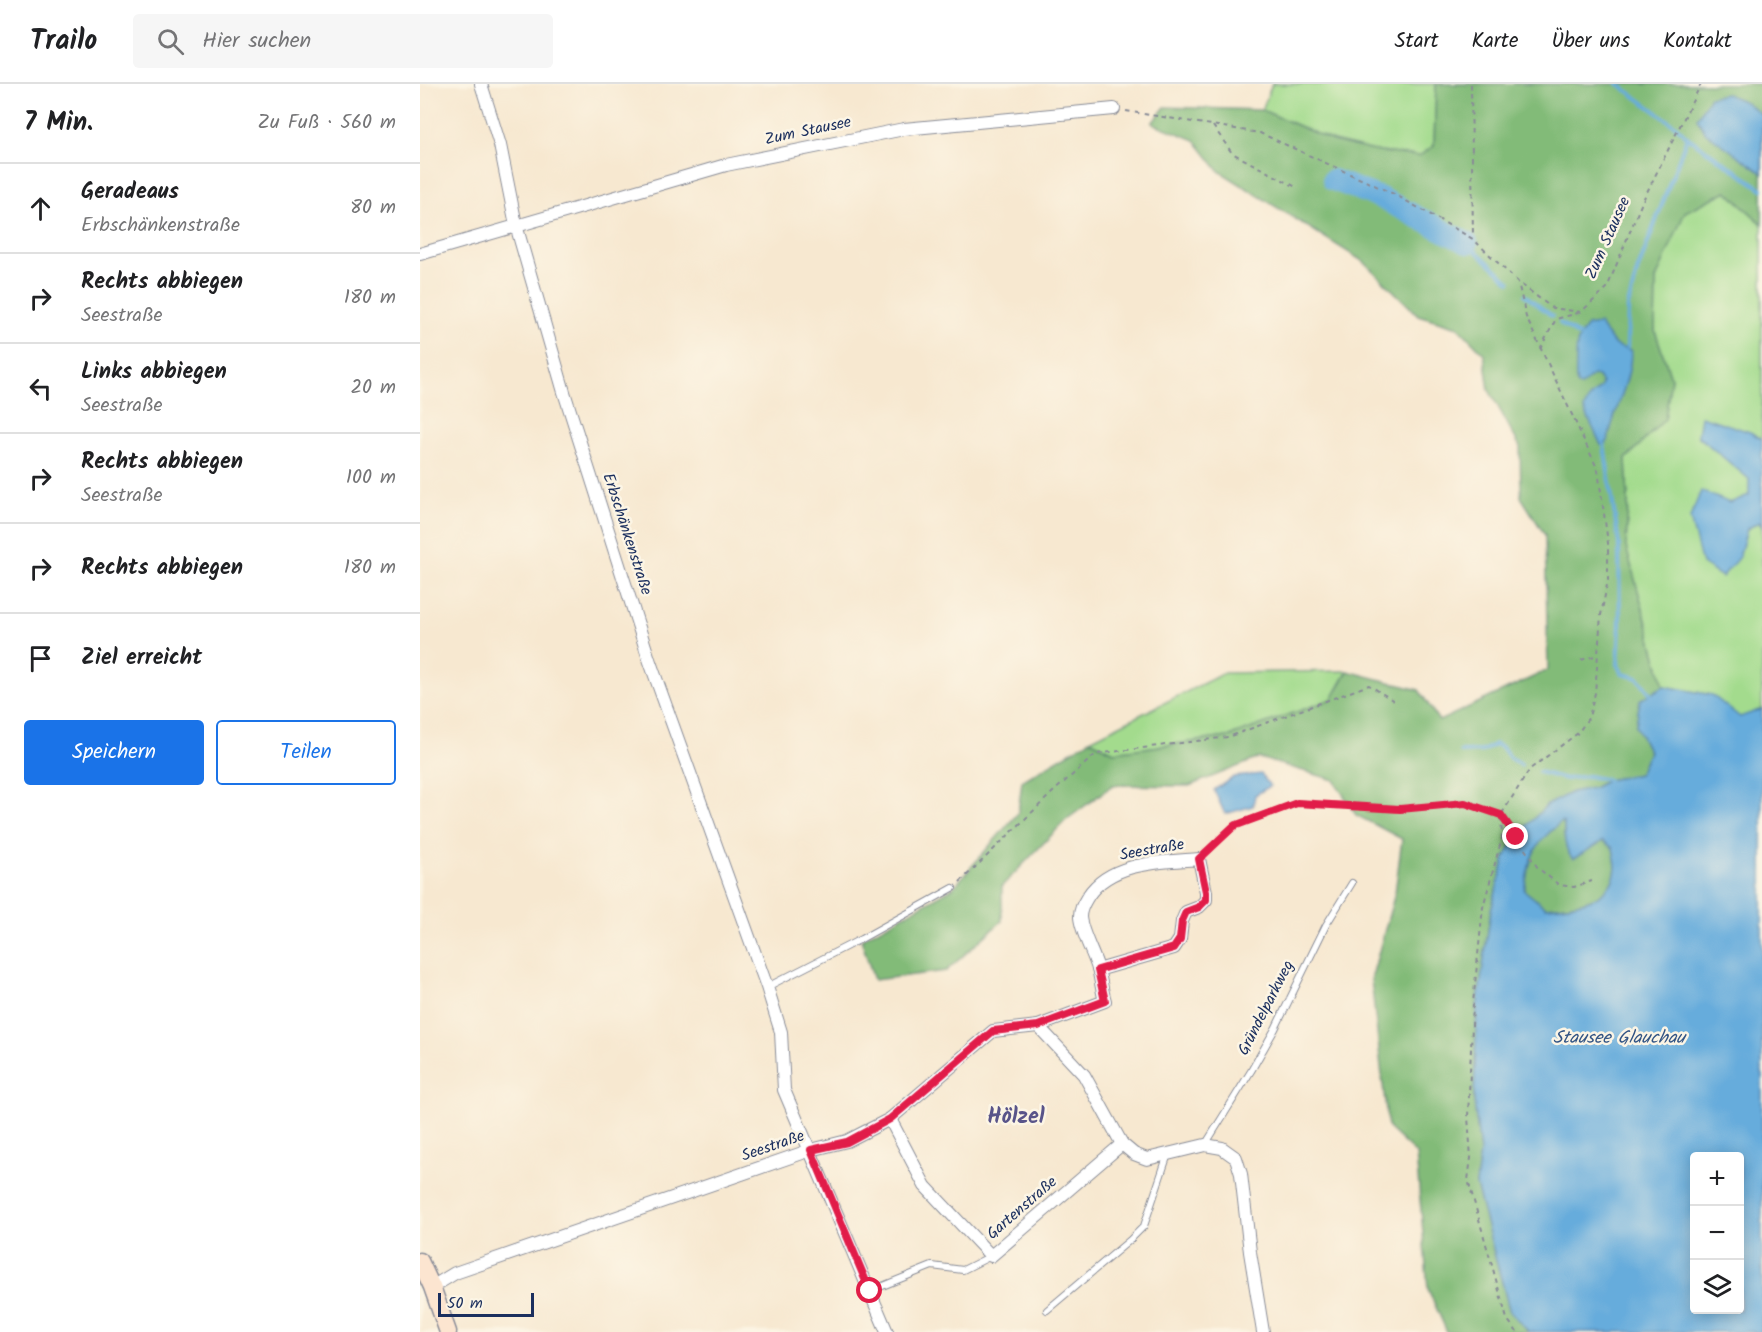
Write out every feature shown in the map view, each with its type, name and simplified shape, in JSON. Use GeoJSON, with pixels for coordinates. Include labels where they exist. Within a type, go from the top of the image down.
{"type":"FeatureCollection","features":[{"type":"Feature","properties":{"kind":"street","name":"Erbschänkenstraße"},"geometry":{"type":"LineString","coordinates":[[481,84],[500,145],[516,225],[564,392],[650,659],[781,1032],[784,1090],[887,1332]]}},
{"type":"Feature","properties":{"kind":"street","name":"Zum Stausee"},"geometry":{"type":"LineString","coordinates":[[420,254],[726,165],[904,129],[1114,109]]}},
{"type":"Feature","properties":{"kind":"street","name":"Seestraße"},"geometry":{"type":"LineString","coordinates":[[432,1287],[454,1273],[811,1150],[847,1142],[890,1119],[993,1031],[1038,1026],[1105,1001],[1098,970],[1080,919],[1081,906],[1092,890],[1109,876],[1130,868],[1160,862],[1199,859],[1206,900],[1199,907],[1186,912],[1182,921],[1180,939],[1174,948],[1098,970]]}},
{"type":"Feature","properties":{"kind":"street"},"geometry":{"type":"LineString","coordinates":[[1038,1026],[1084,1075],[1122,1144],[1134,1154],[1148,1159],[1204,1145],[1222,1148],[1236,1158],[1241,1174],[1250,1252],[1263,1332]]}},
{"type":"Feature","properties":{"kind":"street","name":"Gartenstraße"},"geometry":{"type":"LineString","coordinates":[[890,1119],[925,1186],[991,1256],[1122,1144]]}},
{"type":"Feature","properties":{"kind":"street"},"geometry":{"type":"LineString","coordinates":[[420,1261],[448,1332]]}},
{"type":"Feature","properties":{"kind":"lane","name":"Gründelparkweg"},"geometry":{"type":"LineString","coordinates":[[1204,1145],[1275,1029],[1326,926],[1352,883]]}},
{"type":"Feature","properties":{"kind":"lane"},"geometry":{"type":"LineString","coordinates":[[767,987],[953,888]]}},
{"type":"Feature","properties":{"kind":"lane"},"geometry":{"type":"LineString","coordinates":[[1047,1311],[1144,1226],[1168,1154]]}},
{"type":"Feature","properties":{"kind":"lane"},"geometry":{"type":"LineString","coordinates":[[870,1291],[932,1266],[963,1270],[991,1256]]}},
{"type":"Feature","properties":{"kind":"path"},"geometry":{"type":"LineString","coordinates":[[1471,84],[1473,239]]}},
{"type":"Feature","properties":{"kind":"path","name":"Zum Stausee"},"geometry":{"type":"LineString","coordinates":[[1581,312],[1606,288],[1641,202],[1701,84]]}},
{"type":"Feature","properties":{"kind":"path"},"geometry":{"type":"LineString","coordinates":[[1114,109],[1260,133],[1396,195],[1473,239],[1518,282],[1552,308],[1581,312]]}},
{"type":"Feature","properties":{"kind":"path"},"geometry":{"type":"LineString","coordinates":[[1213,126],[1232,153],[1298,188]]}},
{"type":"Feature","properties":{"kind":"path"},"geometry":{"type":"LineString","coordinates":[[1517,1332],[1507,1319],[1468,1180],[1473,1002],[1483,907],[1502,837],[1501,815],[1530,769],[1578,733],[1589,717],[1595,693],[1600,615],[1608,580],[1608,543],[1598,470],[1526,317],[1518,282]]}},
{"type":"Feature","properties":{"kind":"path"},"geometry":{"type":"LineString","coordinates":[[1540,349],[1556,319],[1581,312]]}},
{"type":"Feature","properties":{"kind":"path"},"geometry":{"type":"LineString","coordinates":[[1581,660],[1598,655]]}},
{"type":"Feature","properties":{"kind":"path"},"geometry":{"type":"LineString","coordinates":[[953,888],[1096,754],[1228,737],[1369,685],[1394,701]]}},
{"type":"Feature","properties":{"kind":"path"},"geometry":{"type":"LineString","coordinates":[[1199,859],[1234,826],[1297,803],[1400,809],[1465,803],[1501,815],[1538,868],[1559,885],[1574,887],[1593,881]]}},
{"type":"Feature","properties":{"kind":"path"},"geometry":{"type":"LineString","coordinates":[[1502,837],[1514,831]]}},
{"type":"Feature","properties":{"kind":"green space"},"geometry":{"type":"Polygon","coordinates":[[[1272,84],[1436,84],[1434,146],[1419,156],[1379,152],[1333,141],[1262,110],[1272,84]]]}},
{"type":"Feature","properties":{"kind":"green space"},"geometry":{"type":"Polygon","coordinates":[[[1436,84],[1762,84],[1762,224],[1727,191],[1685,212],[1656,279],[1655,331],[1671,378],[1665,419],[1626,459],[1628,501],[1626,547],[1664,686],[1640,700],[1636,726],[1649,752],[1639,774],[1608,780],[1593,788],[1572,792],[1547,805],[1516,837],[1505,858],[1491,910],[1477,1008],[1474,1100],[1480,1152],[1476,1185],[1510,1312],[1529,1332],[1447,1332],[1428,1289],[1416,1154],[1388,1128],[1371,980],[1395,893],[1402,839],[1356,815],[1334,780],[1259,758],[1189,786],[1113,785],[1066,820],[1002,886],[1002,921],[946,971],[874,980],[861,939],[953,888],[1018,813],[1022,781],[1090,740],[1114,752],[1228,737],[1332,699],[1348,671],[1419,690],[1439,721],[1548,670],[1545,535],[1521,497],[1520,447],[1489,390],[1484,354],[1458,327],[1418,315],[1364,262],[1219,171],[1195,140],[1152,123],[1165,107],[1262,110],[1333,141],[1379,152],[1419,156],[1434,146],[1436,84]]]}},
{"type":"Feature","properties":{"kind":"green space"},"geometry":{"type":"Polygon","coordinates":[[[1727,191],[1762,224],[1762,439],[1750,432],[1698,436],[1749,479],[1749,495],[1730,503],[1739,557],[1747,529],[1759,522],[1762,527],[1762,709],[1740,718],[1712,695],[1664,686],[1626,547],[1628,501],[1626,459],[1665,419],[1671,378],[1655,331],[1656,279],[1684,212],[1727,191]]]}},
{"type":"Feature","properties":{"kind":"green space"},"geometry":{"type":"Polygon","coordinates":[[[1348,671],[1332,699],[1228,737],[1114,752],[1090,740],[1224,673],[1348,671]]]}},
{"type":"Feature","properties":{"kind":"green space"},"geometry":{"type":"Polygon","coordinates":[[[1561,822],[1564,823],[1564,836],[1587,849],[1603,841],[1613,848],[1616,867],[1608,888],[1600,895],[1579,903],[1545,907],[1524,891],[1530,856],[1543,838],[1561,822]]]}},
{"type":"Feature","properties":{"kind":"water"},"geometry":{"type":"Polygon","coordinates":[[[1726,94],[1745,102],[1762,115],[1762,173],[1705,132],[1697,118],[1710,97],[1726,94]]]}},
{"type":"Feature","properties":{"kind":"water"},"geometry":{"type":"Polygon","coordinates":[[[1599,324],[1615,345],[1631,351],[1625,385],[1608,441],[1604,445],[1601,445],[1584,409],[1590,397],[1601,387],[1602,383],[1597,376],[1593,375],[1581,386],[1577,385],[1576,377],[1577,343],[1587,326],[1599,324]]]}},
{"type":"Feature","properties":{"kind":"water"},"geometry":{"type":"Polygon","coordinates":[[[1701,416],[1750,432],[1762,439],[1762,527],[1759,522],[1747,529],[1739,557],[1722,577],[1702,564],[1690,518],[1701,491],[1730,503],[1749,495],[1749,479],[1698,436],[1701,416]]]}},
{"type":"Feature","properties":{"kind":"water","name":"Stausee Glauchau"},"geometry":{"type":"Polygon","coordinates":[[[1664,686],[1712,695],[1740,717],[1762,709],[1762,1332],[1529,1332],[1510,1312],[1476,1185],[1480,1152],[1474,1100],[1477,1008],[1491,910],[1505,858],[1516,837],[1547,805],[1572,792],[1593,788],[1608,780],[1639,774],[1649,752],[1636,726],[1640,700],[1664,686]],[[1561,822],[1544,838],[1531,859],[1524,890],[1545,907],[1579,903],[1600,895],[1608,888],[1616,867],[1613,848],[1603,841],[1573,859],[1566,847],[1564,823],[1561,822]]]}},
{"type":"Feature","properties":{"kind":"water"},"geometry":{"type":"Polygon","coordinates":[[[1261,774],[1270,786],[1255,795],[1253,806],[1225,814],[1214,790],[1234,777],[1261,774]]]}},
{"type":"Feature","properties":{"kind":"waterway"},"geometry":{"type":"LineString","coordinates":[[1618,84],[1677,127],[1687,137],[1762,189]]}},
{"type":"Feature","properties":{"kind":"waterway"},"geometry":{"type":"LineString","coordinates":[[1627,348],[1628,306],[1637,272],[1687,137]]}},
{"type":"Feature","properties":{"kind":"waterway"},"geometry":{"type":"LineString","coordinates":[[1333,180],[1381,198],[1467,243]]}},
{"type":"Feature","properties":{"kind":"waterway"},"geometry":{"type":"LineString","coordinates":[[1467,243],[1510,282]]}},
{"type":"Feature","properties":{"kind":"waterway"},"geometry":{"type":"LineString","coordinates":[[1525,295],[1552,316]]}},
{"type":"Feature","properties":{"kind":"waterway"},"geometry":{"type":"LineString","coordinates":[[1560,323],[1579,336]]}},
{"type":"Feature","properties":{"kind":"waterway"},"geometry":{"type":"LineString","coordinates":[[1604,445],[1619,544],[1618,665],[1623,674],[1638,678],[1650,693]]}},
{"type":"Feature","properties":{"kind":"waterway"},"geometry":{"type":"LineString","coordinates":[[1460,752],[1483,751],[1495,744],[1502,747],[1510,758],[1521,765]]}},
{"type":"Feature","properties":{"kind":"waterway"},"geometry":{"type":"LineString","coordinates":[[1539,772],[1566,779],[1588,776],[1608,780]]}},
{"type":"Feature","properties":{"kind":"district","name":"Hölzel"},"geometry":{"type":"Point","coordinates":[1016,1117]}},
{"type":"Feature","properties":{"kind":"route"},"geometry":{"type":"LineString","coordinates":[[870,1291],[811,1150],[847,1142],[890,1119],[993,1031],[1038,1026],[1105,1001],[1098,970],[1174,948],[1180,939],[1182,921],[1186,912],[1199,907],[1206,900],[1199,859],[1234,826],[1297,803],[1400,809],[1465,803],[1501,815],[1518,839],[1516,837]]}}]}
